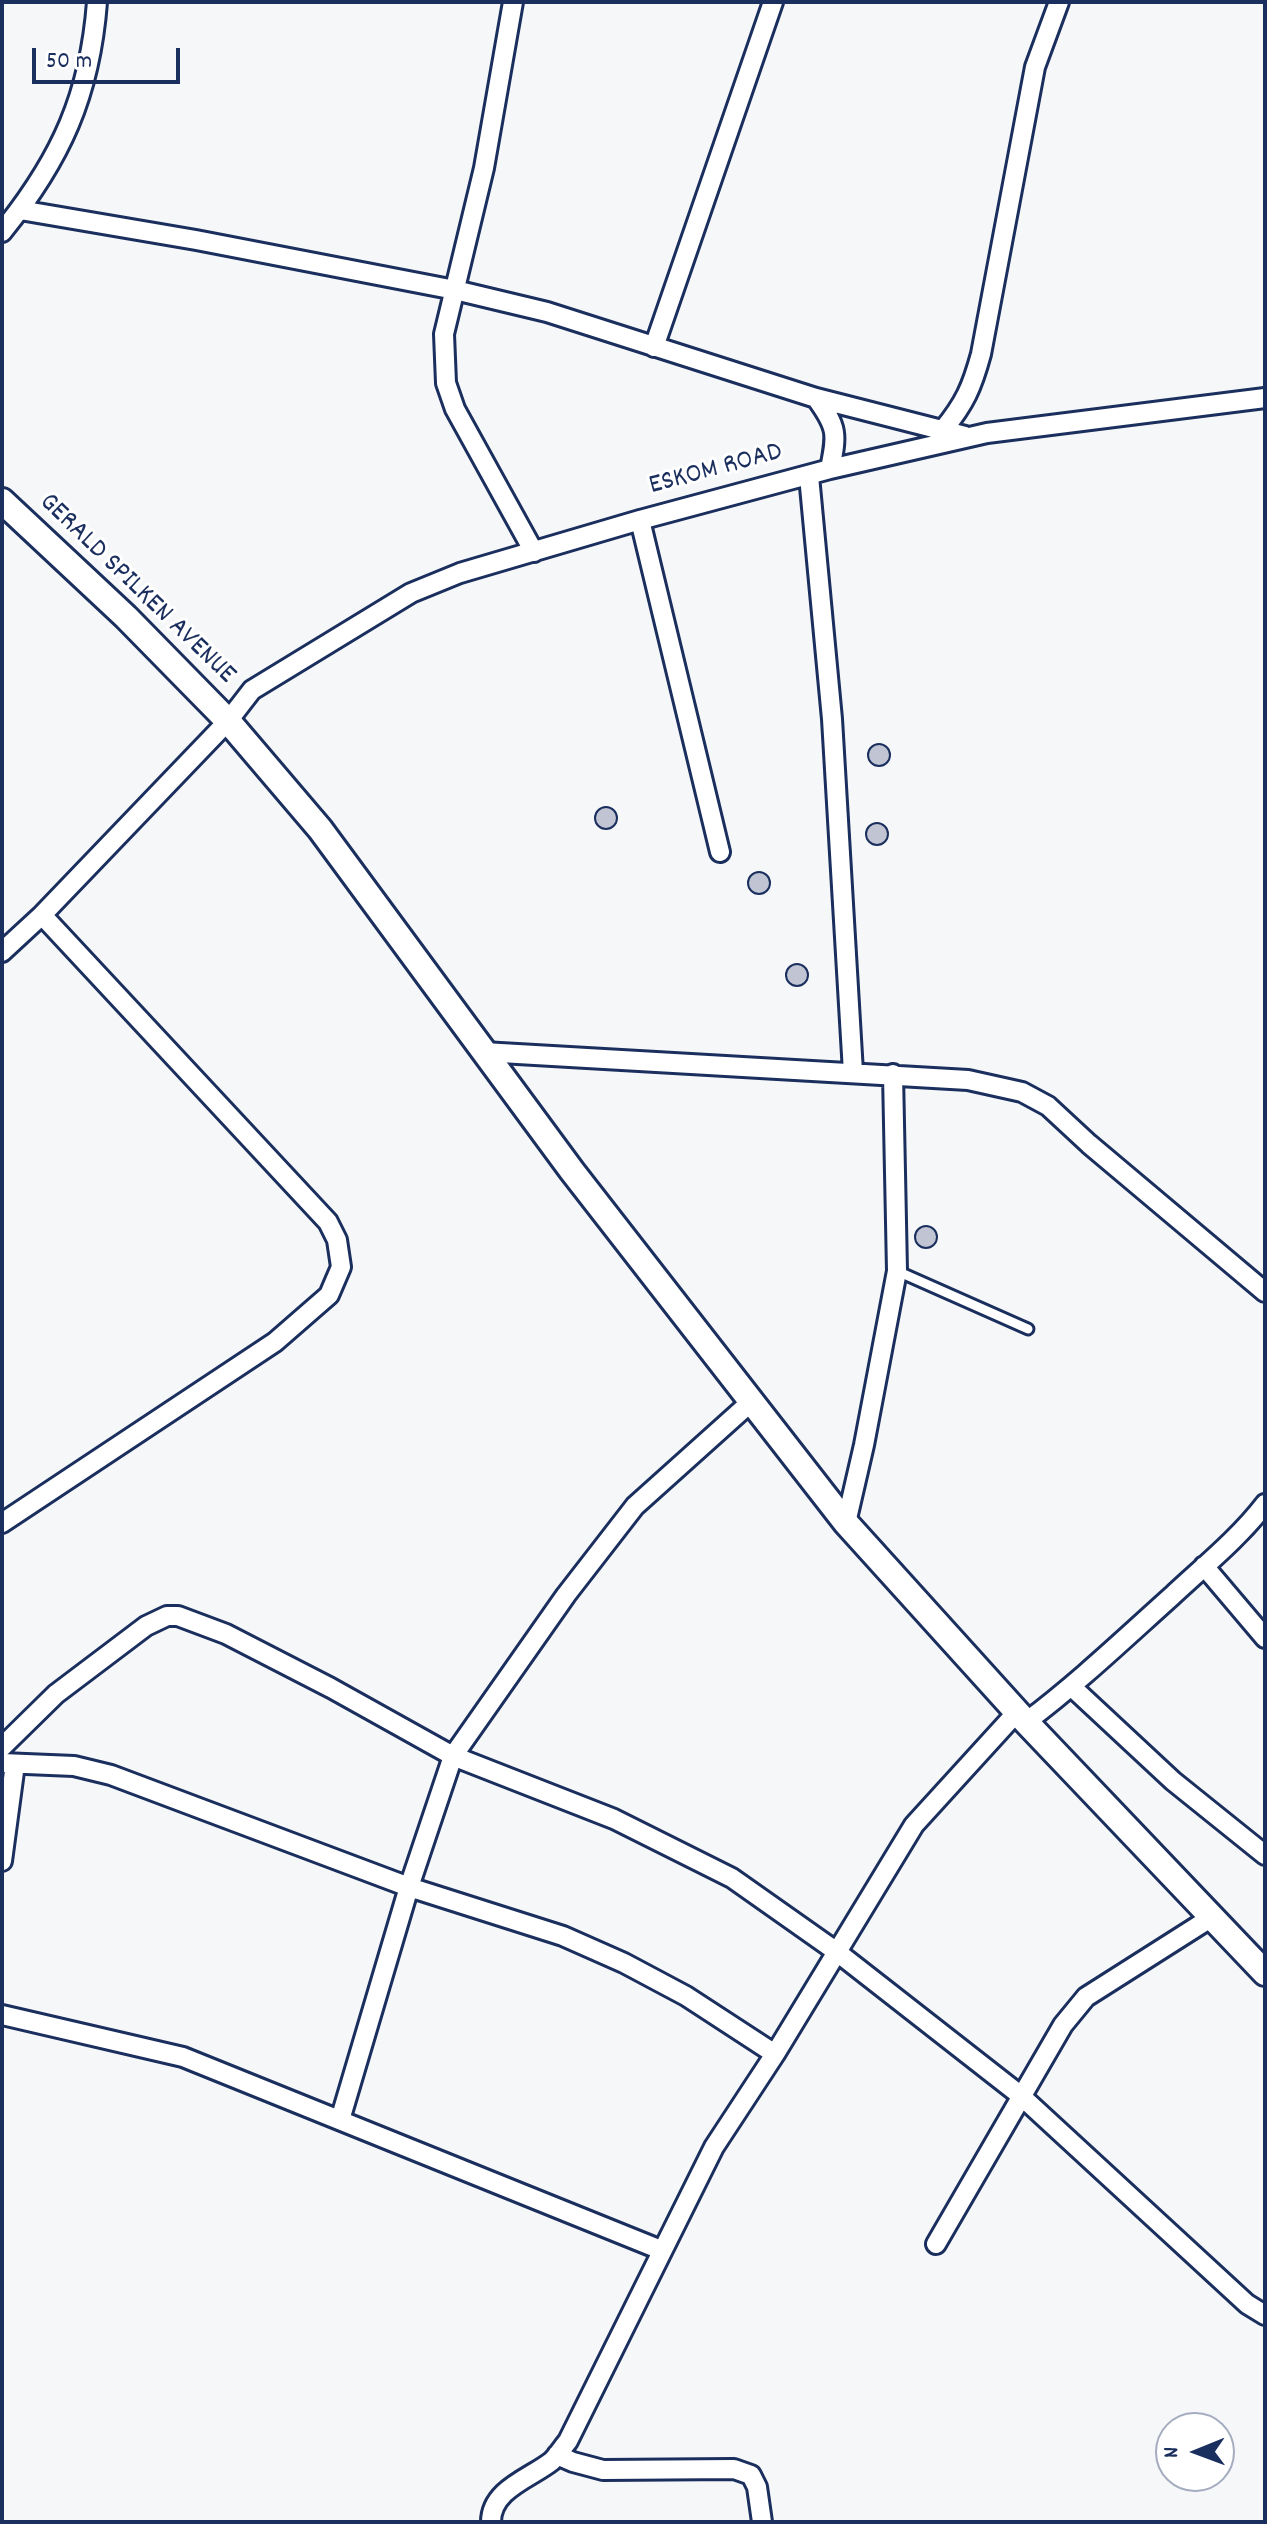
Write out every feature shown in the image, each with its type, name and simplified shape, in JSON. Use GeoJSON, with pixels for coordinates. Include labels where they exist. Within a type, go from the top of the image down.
{"type":"FeatureCollection","features":[{"type":"Feature","properties":{"kind":"street"},"geometry":{"type":"LineString","coordinates":[[2,232],[20,210],[56,153],[75,115],[95,33],[97,2]]}},
{"type":"Feature","properties":{"kind":"street"},"geometry":{"type":"LineString","coordinates":[[513,2],[484,168],[444,334],[446,383],[455,409],[534,552]]}},
{"type":"Feature","properties":{"kind":"street"},"geometry":{"type":"LineString","coordinates":[[654,347],[773,2]]}},
{"type":"Feature","properties":{"kind":"street"},"geometry":{"type":"LineString","coordinates":[[943,430],[963,405],[973,384],[1035,67],[1059,2]]}},
{"type":"Feature","properties":{"kind":"street"},"geometry":{"type":"LineString","coordinates":[[20,210],[455,290],[547,312],[816,398],[972,437]]}},
{"type":"Feature","properties":{"kind":"street"},"geometry":{"type":"LineString","coordinates":[[816,398],[831,421],[837,438],[830,469]]}},
{"type":"Feature","properties":{"kind":"street","name":"ESKOM ROAD"},"geometry":{"type":"LineString","coordinates":[[2,952],[42,915],[228,721],[252,690],[411,593],[460,573],[640,520],[830,469],[987,433],[1265,398]]}},
{"type":"Feature","properties":{"kind":"street"},"geometry":{"type":"LineString","coordinates":[[809,476],[832,719],[853,1072]]}},
{"type":"Feature","properties":{"kind":"street","name":"GERALD SPILKEN AVENUE"},"geometry":{"type":"LineString","coordinates":[[2,501],[126,617],[228,721],[320,829],[572,1171],[846,1523],[1022,1717],[1265,1973]]}},
{"type":"Feature","properties":{"kind":"street"},"geometry":{"type":"LineString","coordinates":[[640,520],[720,852]]}},
{"type":"Feature","properties":{"kind":"street"},"geometry":{"type":"LineString","coordinates":[[2,1523],[275,1342],[329,1295],[341,1267],[337,1240],[328,1222],[42,915]]}},
{"type":"Feature","properties":{"kind":"street"},"geometry":{"type":"LineString","coordinates":[[483,1052],[893,1074],[968,1080],[1022,1092],[1048,1106],[1265,1292]]}},
{"type":"Feature","properties":{"kind":"street"},"geometry":{"type":"LineString","coordinates":[[846,1523],[897,1271],[893,1074]]}},
{"type":"Feature","properties":{"kind":"street"},"geometry":{"type":"LineString","coordinates":[[340,2120],[409,1887],[453,1756],[566,1595],[635,1506],[752,1401]]}},
{"type":"Feature","properties":{"kind":"street"},"geometry":{"type":"LineString","coordinates":[[491,2522],[491,2515],[505,2492],[553,2460],[568,2441],[714,2147],[775,2054],[914,1825],[1022,1717],[1072,1687],[1246,1529],[1265,1504]]}},
{"type":"Feature","properties":{"kind":"street"},"geometry":{"type":"LineString","coordinates":[[1246,1529],[1265,1520]]}},
{"type":"Feature","properties":{"kind":"street"},"geometry":{"type":"LineString","coordinates":[[1204,1566],[1265,1638]]}},
{"type":"Feature","properties":{"kind":"street"},"geometry":{"type":"LineString","coordinates":[[2,1747],[56,1694],[146,1626],[167,1616],[178,1616],[226,1634],[453,1756],[614,1819],[732,1878],[837,1952],[1020,2095],[1247,2304],[1265,2315]]}},
{"type":"Feature","properties":{"kind":"street"},"geometry":{"type":"LineString","coordinates":[[1072,1687],[1173,1781],[1265,1855]]}},
{"type":"Feature","properties":{"kind":"street"},"geometry":{"type":"LineString","coordinates":[[2,1861],[8,1763],[74,1766],[111,1775],[409,1887],[563,1936],[624,1963],[686,1996],[775,2054]]}},
{"type":"Feature","properties":{"kind":"street"},"geometry":{"type":"LineString","coordinates":[[936,2244],[1020,2095],[1063,2025],[1086,1997],[1212,1917]]}},
{"type":"Feature","properties":{"kind":"street"},"geometry":{"type":"LineString","coordinates":[[2,2015],[183,2057],[661,2250]]}},
{"type":"Feature","properties":{"kind":"street"},"geometry":{"type":"LineString","coordinates":[[557,2455],[603,2470],[734,2469],[751,2475],[757,2487],[762,2522]]}},
{"type":"Feature","properties":{"kind":"lane"},"geometry":{"type":"LineString","coordinates":[[897,1271],[1028,1329]]}},
{"type":"Feature","properties":{"kind":"building"},"geometry":{"type":"Polygon","coordinates":[[[875,744],[883,744],[890,755],[883,766],[875,766],[868,759],[868,751],[875,744]]]}},
{"type":"Feature","properties":{"kind":"building"},"geometry":{"type":"Polygon","coordinates":[[[602,807],[610,807],[617,818],[610,829],[602,829],[595,822],[595,814],[602,807]]]}},
{"type":"Feature","properties":{"kind":"building"},"geometry":{"type":"Polygon","coordinates":[[[877,823],[885,826],[888,834],[885,842],[877,845],[869,842],[866,834],[869,826],[877,823]]]}},
{"type":"Feature","properties":{"kind":"building"},"geometry":{"type":"Polygon","coordinates":[[[759,872],[767,875],[770,883],[767,891],[759,894],[751,891],[748,883],[751,875],[759,872]]]}},
{"type":"Feature","properties":{"kind":"building"},"geometry":{"type":"Polygon","coordinates":[[[797,964],[805,967],[808,975],[805,983],[797,986],[789,983],[786,975],[789,967],[797,964]]]}},
{"type":"Feature","properties":{"kind":"building"},"geometry":{"type":"Polygon","coordinates":[[[926,1226],[934,1229],[937,1237],[934,1245],[926,1248],[918,1245],[915,1237],[918,1229],[926,1226]]]}}]}
